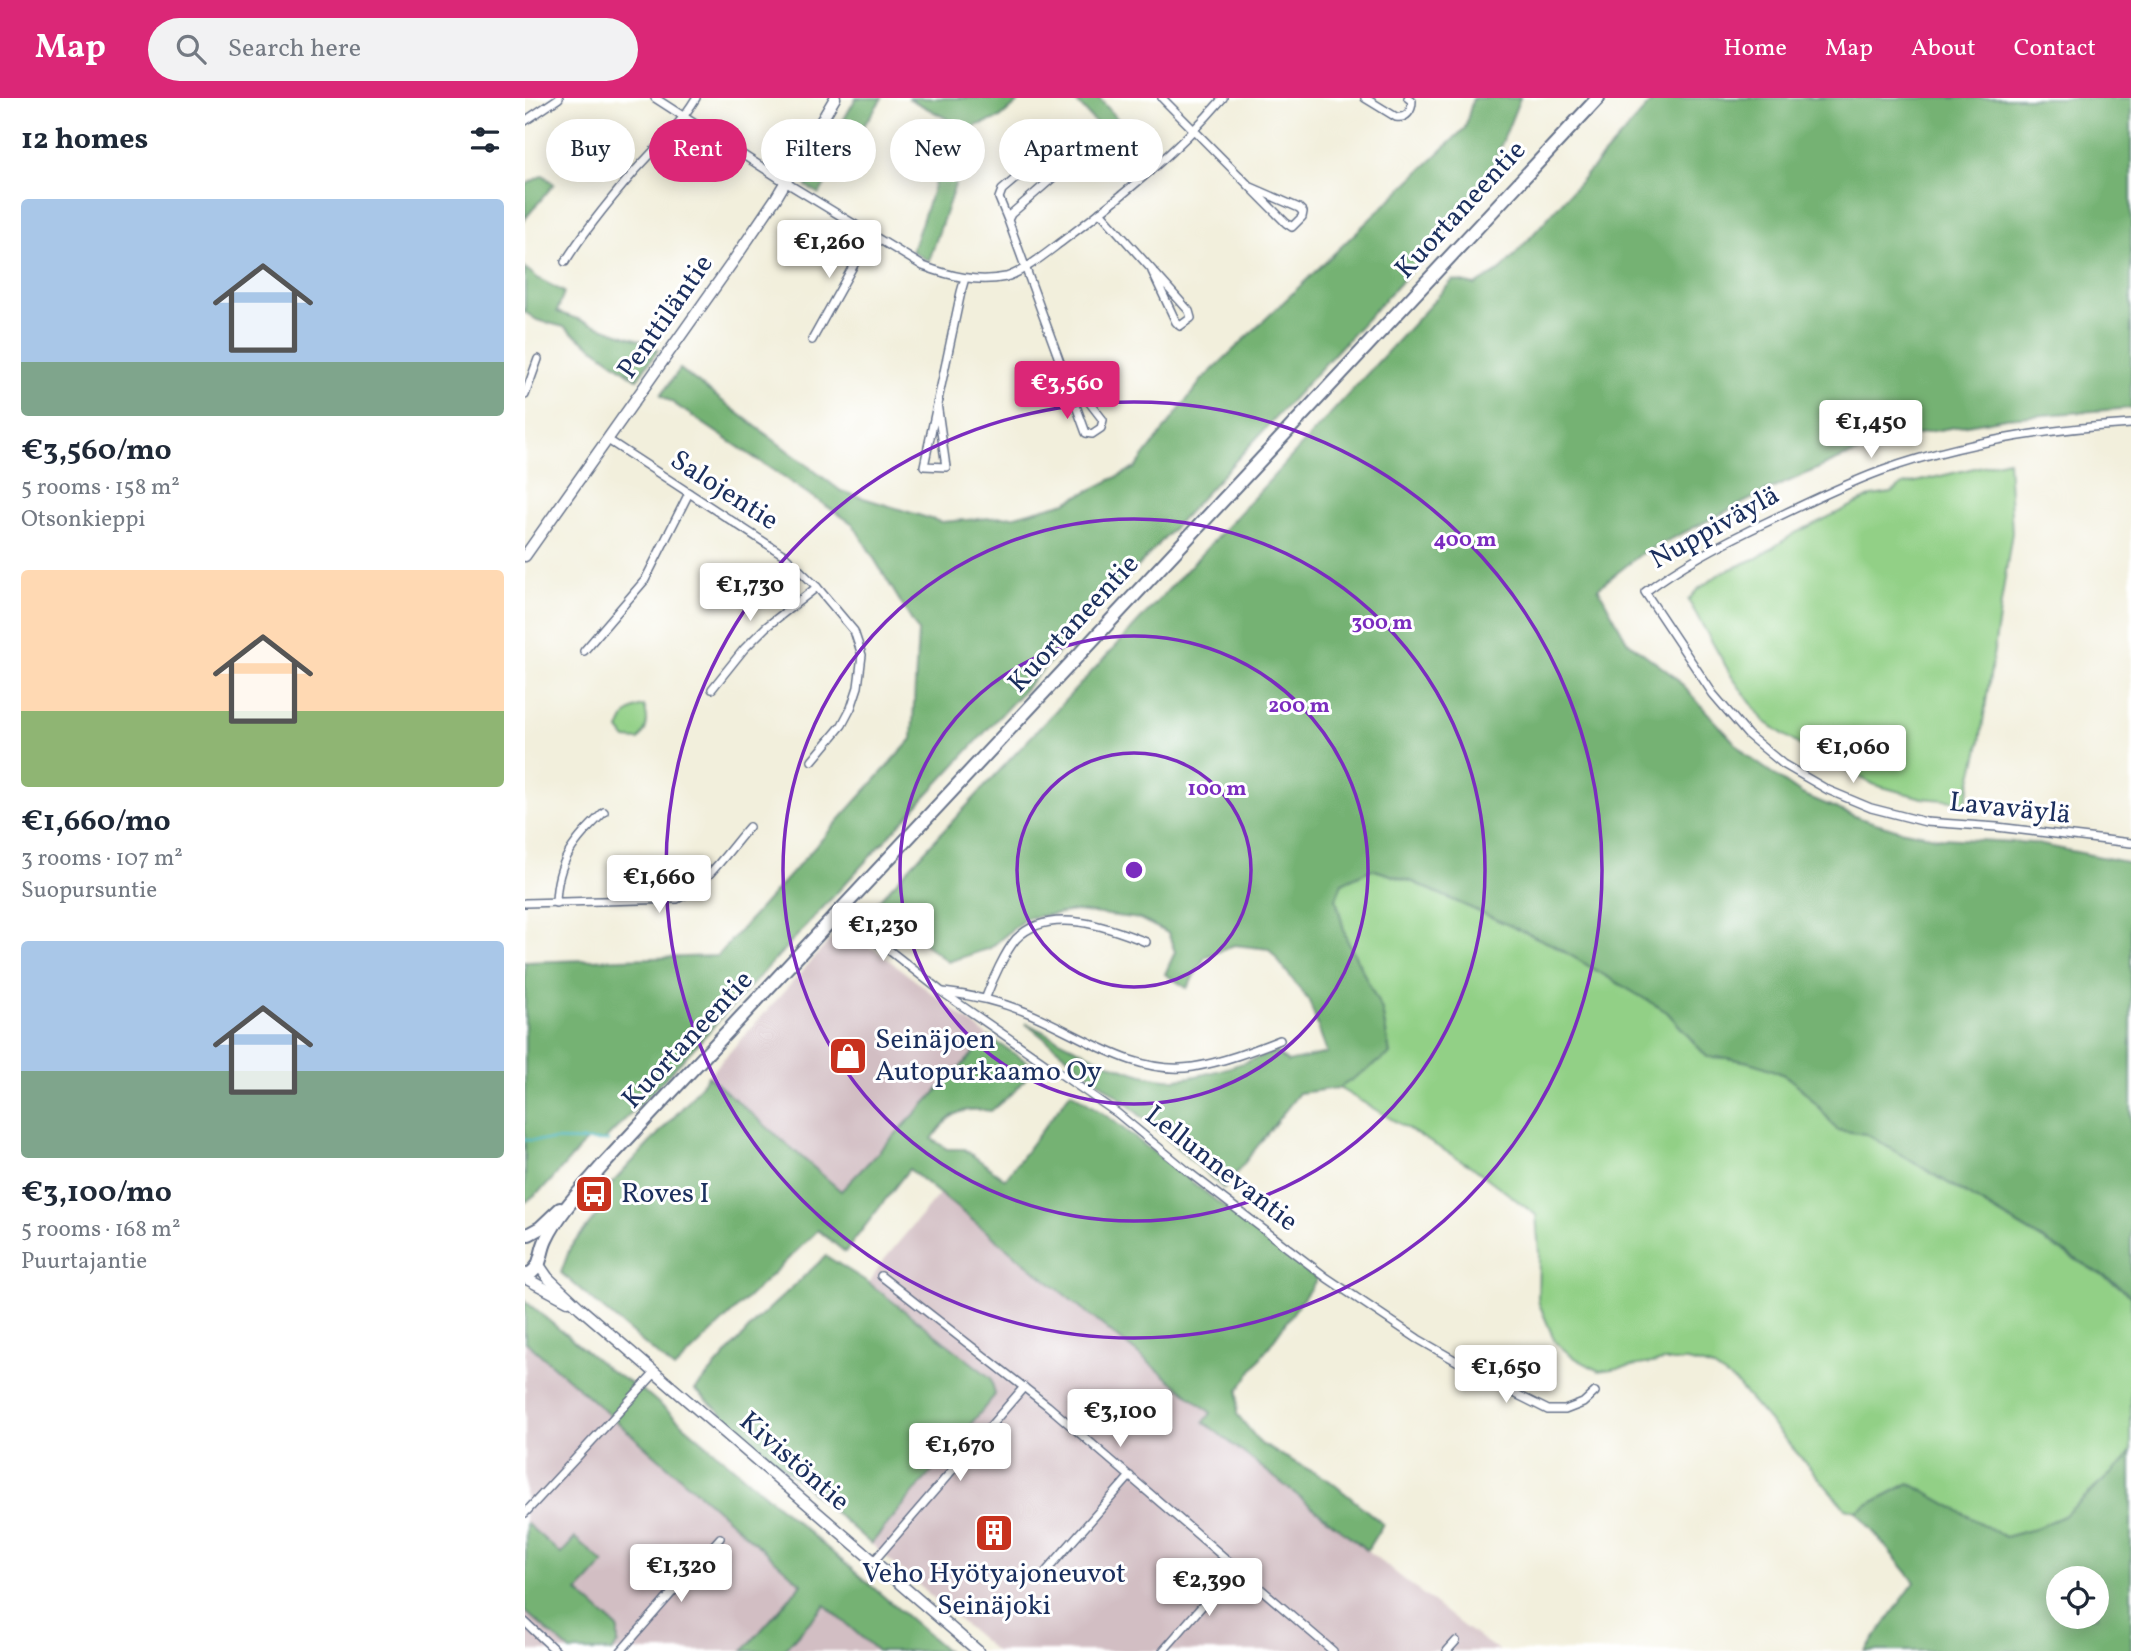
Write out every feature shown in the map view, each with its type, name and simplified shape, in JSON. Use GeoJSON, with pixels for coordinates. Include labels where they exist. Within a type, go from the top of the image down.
{"type":"FeatureCollection","features":[{"type":"Feature","properties":{"kind":"highway","name":"Kuortaneentie"},"geometry":{"type":"LineString","coordinates":[[527,1233],[540,1228],[586,1185],[1598,98]]}},
{"type":"Feature","properties":{"kind":"highway","name":"Kuortaneentie"},"geometry":{"type":"LineString","coordinates":[[541,1259],[550,1233],[586,1185]]}},
{"type":"Feature","properties":{"kind":"highway"},"geometry":{"type":"LineString","coordinates":[[525,1277],[532,1273],[541,1259],[538,1242],[527,1233]]}},
{"type":"Feature","properties":{"kind":"main road","name":"Penttiläntie"},"geometry":{"type":"LineString","coordinates":[[822,119],[835,98]]}},
{"type":"Feature","properties":{"kind":"main road","name":"Penttiläntie"},"geometry":{"type":"LineString","coordinates":[[525,556],[734,260],[785,182]]}},
{"type":"Feature","properties":{"kind":"main road","name":"Kivistöntie"},"geometry":{"type":"LineString","coordinates":[[541,1259],[548,1278],[580,1308],[978,1651]]}},
{"type":"Feature","properties":{"kind":"main road","name":"Kivistöntie"},"geometry":{"type":"LineString","coordinates":[[525,1277],[580,1308]]}},
{"type":"Feature","properties":{"kind":"street"},"geometry":{"type":"LineString","coordinates":[[525,121],[559,98]]}},
{"type":"Feature","properties":{"kind":"street"},"geometry":{"type":"LineString","coordinates":[[655,98],[761,167]]}},
{"type":"Feature","properties":{"kind":"street"},"geometry":{"type":"LineString","coordinates":[[565,262],[579,240],[633,174],[684,118],[696,98]]}},
{"type":"Feature","properties":{"kind":"street"},"geometry":{"type":"LineString","coordinates":[[1162,98],[1286,223],[1292,227],[1302,217],[1303,212],[1299,208],[1251,187]]}},
{"type":"Feature","properties":{"kind":"street"},"geometry":{"type":"LineString","coordinates":[[785,182],[923,266],[980,280],[1009,276],[1046,254],[1100,212],[1195,131],[1223,98]]}},
{"type":"Feature","properties":{"kind":"street"},"geometry":{"type":"LineString","coordinates":[[1365,98],[1402,118],[1412,106],[1412,101],[1408,98]]}},
{"type":"Feature","properties":{"kind":"street"},"geometry":{"type":"LineString","coordinates":[[1008,220],[1011,214],[1056,176],[1056,166],[1049,158],[1040,158],[1002,190],[999,198],[1086,433],[1092,435],[1101,428],[1104,420],[1062,367]]}},
{"type":"Feature","properties":{"kind":"street"},"geometry":{"type":"LineString","coordinates":[[1100,212],[1189,311],[1191,318],[1184,324],[1180,326],[1176,323],[1152,271]]}},
{"type":"Feature","properties":{"kind":"street"},"geometry":{"type":"LineString","coordinates":[[811,340],[871,234]]}},
{"type":"Feature","properties":{"kind":"street"},"geometry":{"type":"LineString","coordinates":[[937,403],[946,467],[924,466],[937,403],[965,278]]}},
{"type":"Feature","properties":{"kind":"street"},"geometry":{"type":"LineString","coordinates":[[525,395],[538,359]]}},
{"type":"Feature","properties":{"kind":"street","name":"Nuppiväylä"},"geometry":{"type":"LineString","coordinates":[[1645,592],[1686,564],[1756,527],[1881,471],[1997,439],[2073,428],[2131,424]]}},
{"type":"Feature","properties":{"kind":"street","name":"Salojentie"},"geometry":{"type":"LineString","coordinates":[[608,440],[784,555],[817,587],[853,631],[862,655],[862,670],[851,708],[842,725],[812,761]]}},
{"type":"Feature","properties":{"kind":"street"},"geometry":{"type":"LineString","coordinates":[[584,651],[645,580],[689,493]]}},
{"type":"Feature","properties":{"kind":"street"},"geometry":{"type":"LineString","coordinates":[[712,689],[744,649],[766,627],[817,587]]}},
{"type":"Feature","properties":{"kind":"street","name":"Lavaväylä"},"geometry":{"type":"LineString","coordinates":[[1645,592],[1713,694],[1748,735],[1783,764],[1828,790],[1871,808],[1926,822],[1997,827],[2131,843]]}},
{"type":"Feature","properties":{"kind":"street"},"geometry":{"type":"LineString","coordinates":[[556,903],[558,880],[566,855],[575,841],[604,812]]}},
{"type":"Feature","properties":{"kind":"street"},"geometry":{"type":"LineString","coordinates":[[525,903],[677,899],[701,882],[749,827]]}},
{"type":"Feature","properties":{"kind":"street","name":"Lellunnevantie"},"geometry":{"type":"LineString","coordinates":[[832,921],[885,947],[942,992],[1117,1113],[1191,1174],[1327,1278],[1418,1339],[1548,1410],[1565,1410],[1584,1403],[1595,1392]]}},
{"type":"Feature","properties":{"kind":"street"},"geometry":{"type":"LineString","coordinates":[[986,997],[1015,941],[1028,930],[1050,922],[1075,922],[1115,929],[1146,942]]}},
{"type":"Feature","properties":{"kind":"street"},"geometry":{"type":"LineString","coordinates":[[942,992],[986,997],[1028,1013],[1126,1058],[1154,1066],[1191,1067],[1238,1056],[1280,1040]]}},
{"type":"Feature","properties":{"kind":"street"},"geometry":{"type":"LineString","coordinates":[[881,1276],[1024,1387],[1333,1651]]}},
{"type":"Feature","properties":{"kind":"street"},"geometry":{"type":"LineString","coordinates":[[525,1513],[655,1373]]}},
{"type":"Feature","properties":{"kind":"street"},"geometry":{"type":"LineString","coordinates":[[874,1561],[1024,1387]]}},
{"type":"Feature","properties":{"kind":"street"},"geometry":{"type":"LineString","coordinates":[[1042,1576],[1130,1476]]}},
{"type":"Feature","properties":{"kind":"street"},"geometry":{"type":"LineString","coordinates":[[621,1651],[720,1538]]}},
{"type":"Feature","properties":{"kind":"street"},"geometry":{"type":"LineString","coordinates":[[1163,1651],[1235,1568]]}},
{"type":"Feature","properties":{"kind":"street"},"geometry":{"type":"LineString","coordinates":[[525,1622],[556,1651]]}},
{"type":"Feature","properties":{"kind":"street"},"geometry":{"type":"LineString","coordinates":[[1447,1651],[1456,1641]]}},
{"type":"Feature","properties":{"kind":"shaded area","name":"Seinäjoen Autopurkaamo Oy"},"geometry":{"type":"Polygon","coordinates":[[[833,937],[850,938],[877,951],[989,1037],[841,1191],[708,1076],[833,937]]]}},
{"type":"Feature","properties":{"kind":"shaded area"},"geometry":{"type":"Polygon","coordinates":[[[940,1193],[1211,1413],[1205,1422],[1463,1626],[1499,1651],[995,1651],[871,1544],[995,1396],[869,1283],[882,1262],[940,1193]]]}},
{"type":"Feature","properties":{"kind":"shaded area"},"geometry":{"type":"Polygon","coordinates":[[[525,1341],[802,1585],[877,1651],[525,1651],[525,1341]]]}},
{"type":"Feature","properties":{"kind":"green space"},"geometry":{"type":"Polygon","coordinates":[[[856,98],[882,98],[868,119],[844,119],[856,98]]]}},
{"type":"Feature","properties":{"kind":"green space"},"geometry":{"type":"Polygon","coordinates":[[[908,98],[1023,98],[1000,118],[985,123],[985,119],[947,119],[908,98]]]}},
{"type":"Feature","properties":{"kind":"green space"},"geometry":{"type":"Polygon","coordinates":[[[1073,98],[1099,98],[1118,119],[1092,119],[1073,98]]]}},
{"type":"Feature","properties":{"kind":"green space"},"geometry":{"type":"Polygon","coordinates":[[[1473,98],[1520,98],[1481,195],[674,1069],[604,1141],[586,1141],[547,1185],[525,1203],[525,962],[717,956],[912,739],[918,631],[853,524],[661,395],[680,369],[841,491],[941,522],[1015,516],[1066,502],[1135,468],[1202,380],[1465,128],[1473,98]]]}},
{"type":"Feature","properties":{"kind":"green space"},"geometry":{"type":"Polygon","coordinates":[[[1655,98],[2131,98],[2131,408],[2006,418],[1922,433],[1844,457],[1767,491],[1641,554],[1598,588],[1627,641],[1675,677],[1746,755],[1802,794],[1859,818],[1899,830],[1941,838],[2032,843],[2131,863],[2131,1297],[2116,1283],[1866,1134],[1837,1130],[1804,1091],[1782,1074],[1746,1061],[1707,1057],[1667,1012],[1551,944],[1413,882],[1372,869],[1342,883],[1336,899],[1346,938],[1382,1010],[1390,1054],[1339,1088],[1299,1093],[1224,1189],[1127,1104],[1025,1023],[1099,1059],[1159,1078],[1176,1079],[1200,1075],[1276,1052],[1288,1062],[1327,1053],[1309,1001],[1269,949],[1234,945],[1205,957],[1187,988],[1165,974],[1175,952],[1168,933],[1140,919],[1076,911],[1026,918],[990,948],[948,962],[898,924],[865,915],[1453,280],[1475,285],[1502,269],[1655,98]]]}},
{"type":"Feature","properties":{"kind":"green space"},"geometry":{"type":"Polygon","coordinates":[[[543,175],[546,182],[554,184],[525,219],[525,185],[543,175]]]}},
{"type":"Feature","properties":{"kind":"green space"},"geometry":{"type":"Polygon","coordinates":[[[808,182],[827,182],[819,194],[806,186],[808,182]]]}},
{"type":"Feature","properties":{"kind":"green space"},"geometry":{"type":"Polygon","coordinates":[[[935,182],[956,182],[929,261],[912,251],[935,182]]]}},
{"type":"Feature","properties":{"kind":"green space"},"geometry":{"type":"Polygon","coordinates":[[[525,268],[564,292],[557,312],[645,342],[658,350],[637,379],[564,327],[537,320],[525,312],[525,268]]]}},
{"type":"Feature","properties":{"kind":"green space"},"geometry":{"type":"Polygon","coordinates":[[[2008,460],[2012,532],[1979,748],[1966,802],[1922,798],[1875,785],[1802,747],[1764,721],[1732,677],[1688,600],[1697,590],[1721,573],[1757,558],[1795,533],[1872,496],[1891,493],[1903,485],[2008,460]]]}},
{"type":"Feature","properties":{"kind":"green space"},"geometry":{"type":"Polygon","coordinates":[[[644,706],[647,720],[644,732],[639,740],[626,739],[619,730],[623,721],[630,711],[644,706]]]}},
{"type":"Feature","properties":{"kind":"green space"},"geometry":{"type":"Polygon","coordinates":[[[1371,869],[1413,882],[1551,944],[1667,1012],[1707,1057],[1746,1061],[1782,1074],[1804,1091],[1837,1130],[1866,1134],[2116,1284],[2131,1297],[2131,1451],[2125,1461],[2064,1516],[2034,1529],[2005,1537],[1909,1483],[1856,1511],[1845,1508],[1736,1383],[1714,1368],[1688,1361],[1665,1361],[1599,1371],[1573,1357],[1555,1342],[1538,1301],[1539,1253],[1536,1215],[1474,1168],[1339,1088],[1390,1054],[1382,1010],[1346,938],[1336,898],[1342,883],[1371,869]]]}},
{"type":"Feature","properties":{"kind":"green space"},"geometry":{"type":"Polygon","coordinates":[[[989,1037],[1035,1067],[1016,1090],[991,1111],[971,1110],[956,1114],[944,1123],[932,1139],[947,1149],[964,1149],[1005,1179],[1071,1092],[1111,1119],[1317,1279],[1238,1390],[1237,1414],[1261,1444],[1330,1481],[1383,1524],[1367,1550],[1204,1422],[1211,1413],[909,1169],[845,1252],[818,1230],[674,1369],[561,1273],[570,1248],[596,1216],[603,1193],[687,1103],[708,1076],[841,1191],[989,1037]]]}},
{"type":"Feature","properties":{"kind":"green space"},"geometry":{"type":"Polygon","coordinates":[[[826,1256],[869,1283],[991,1378],[995,1395],[871,1544],[695,1390],[756,1321],[826,1256]]]}},
{"type":"Feature","properties":{"kind":"green space"},"geometry":{"type":"Polygon","coordinates":[[[525,1301],[609,1370],[649,1395],[947,1651],[877,1651],[825,1605],[783,1651],[743,1651],[802,1584],[525,1341],[525,1301]]]}},
{"type":"Feature","properties":{"kind":"green space"},"geometry":{"type":"Polygon","coordinates":[[[2131,1451],[2131,1651],[1865,1651],[1915,1582],[1856,1511],[1909,1483],[2005,1537],[2034,1529],[2064,1516],[2125,1461],[2131,1451]]]}},
{"type":"Feature","properties":{"kind":"green space"},"geometry":{"type":"Polygon","coordinates":[[[526,1523],[561,1554],[575,1538],[604,1563],[578,1592],[618,1628],[618,1644],[612,1651],[570,1651],[525,1611],[526,1523]]]}},
{"type":"Feature","properties":{"kind":"waterway"},"geometry":{"type":"LineString","coordinates":[[525,1140],[608,1141]]}},
{"type":"Feature","properties":{"kind":"place","name":"Seinäjoen Autopurkaamo Oy"},"geometry":{"type":"Point","coordinates":[848,1056]}},
{"type":"Feature","properties":{"kind":"place","name":"Roves I"},"geometry":{"type":"Point","coordinates":[594,1194]}},
{"type":"Feature","properties":{"kind":"place","name":"Veho Hyötyajoneuvot Seinäjoki"},"geometry":{"type":"Point","coordinates":[994,1533]}}]}
